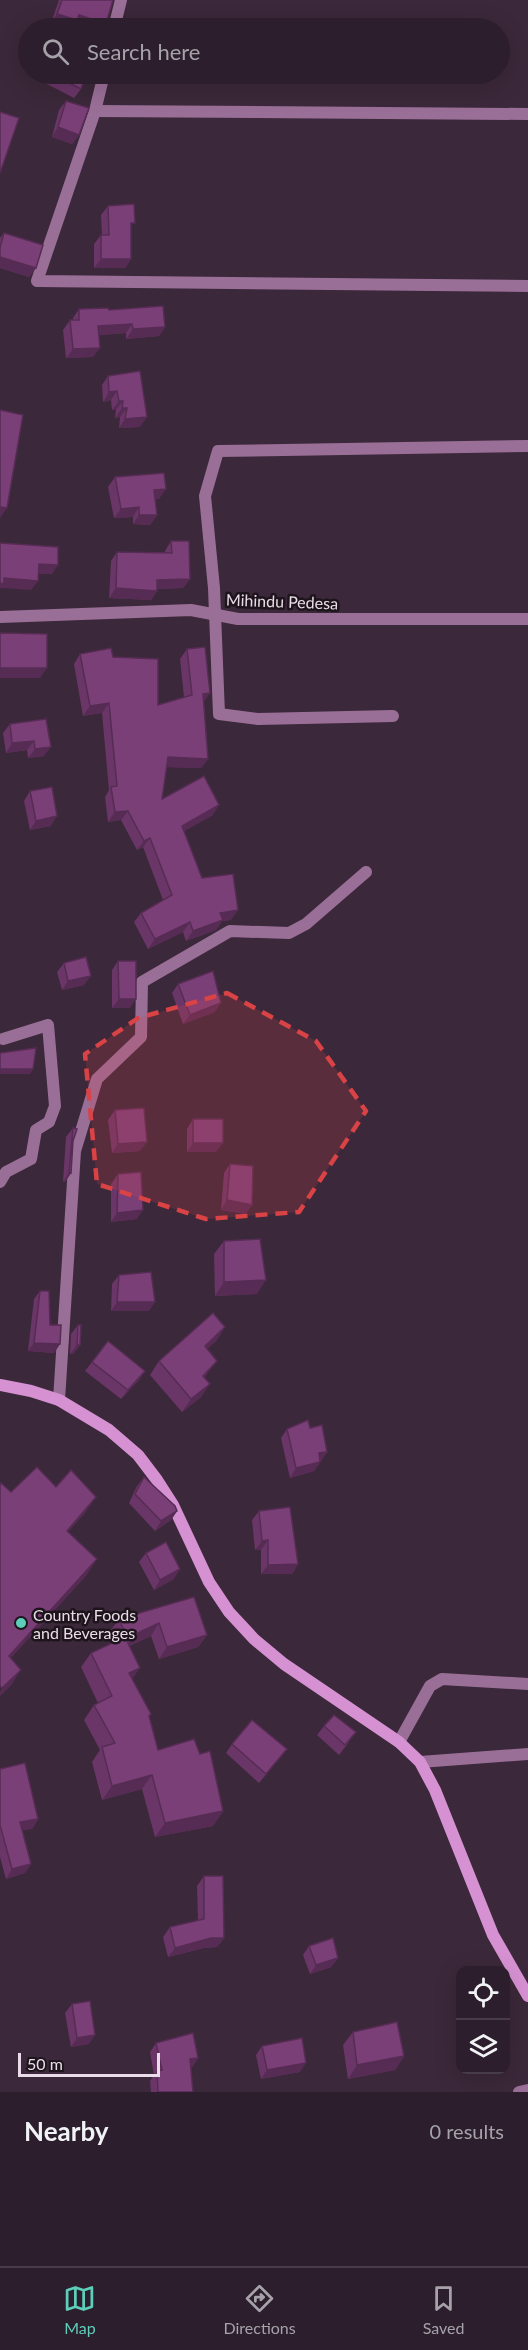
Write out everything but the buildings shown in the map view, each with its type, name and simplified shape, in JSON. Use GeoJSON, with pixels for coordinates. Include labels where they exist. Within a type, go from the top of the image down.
{"type":"FeatureCollection","features":[{"type":"Feature","properties":{"kind":"street"},"geometry":{"type":"LineString","coordinates":[[116,18],[121,0]]}},
{"type":"Feature","properties":{"kind":"street"},"geometry":{"type":"LineString","coordinates":[[102,84],[95,111],[37,281],[528,286]]}},
{"type":"Feature","properties":{"kind":"street"},"geometry":{"type":"LineString","coordinates":[[95,111],[528,114]]}},
{"type":"Feature","properties":{"kind":"street"},"geometry":{"type":"LineString","coordinates":[[393,716],[258,719],[219,714],[215,615],[205,496],[218,451],[528,446]]}},
{"type":"Feature","properties":{"kind":"street","name":"Mihindu Pedesa"},"geometry":{"type":"LineString","coordinates":[[0,617],[191,610],[238,619],[528,619]]}},
{"type":"Feature","properties":{"kind":"street"},"geometry":{"type":"LineString","coordinates":[[59,1400],[75,1151],[97,1079],[141,1037],[142,982],[230,931],[289,933],[306,924],[366,872]]}},
{"type":"Feature","properties":{"kind":"street"},"geometry":{"type":"LineString","coordinates":[[0,1182],[6,1172],[31,1159],[36,1130],[49,1122],[55,1106],[48,1025],[3,1039]]}},
{"type":"Feature","properties":{"kind":"street"},"geometry":{"type":"LineString","coordinates":[[0,1386],[30,1391],[59,1400],[109,1430],[138,1455],[158,1480],[209,1582],[229,1612],[254,1639],[284,1664],[399,1742],[420,1762],[435,1790],[493,1935],[528,1996]]}},
{"type":"Feature","properties":{"kind":"street"},"geometry":{"type":"LineString","coordinates":[[399,1742],[430,1686],[442,1679],[528,1684]]}},
{"type":"Feature","properties":{"kind":"street"},"geometry":{"type":"LineString","coordinates":[[420,1762],[528,1754]]}},
{"type":"Feature","properties":{"kind":"street"},"geometry":{"type":"LineString","coordinates":[[519,2092],[528,2090]]}},
{"type":"Feature","properties":{"kind":"highlighted area"},"geometry":{"type":"Polygon","coordinates":[[[227,993],[316,1041],[366,1111],[299,1212],[206,1219],[97,1184],[85,1054],[138,1018],[227,993]]]}},
{"type":"Feature","properties":{"kind":"place","name":"Country Foods and Beverages"},"geometry":{"type":"Point","coordinates":[21,1623]}}]}
